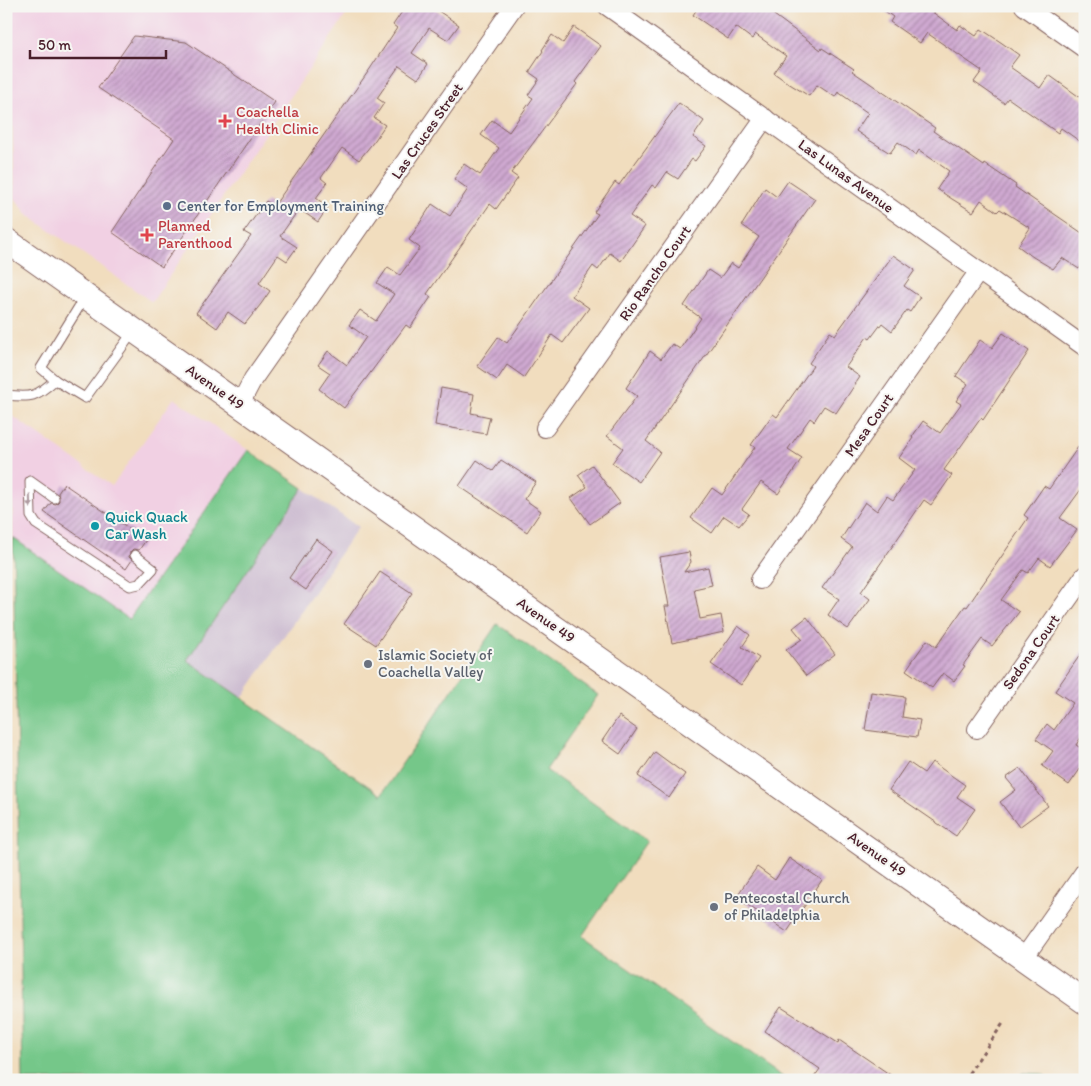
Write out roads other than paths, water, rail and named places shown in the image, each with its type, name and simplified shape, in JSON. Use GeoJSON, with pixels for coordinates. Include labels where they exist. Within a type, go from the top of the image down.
{"type":"FeatureCollection","features":[{"type":"Feature","properties":{"kind":"street","name":"Las Cruces Street"},"geometry":{"type":"LineString","coordinates":[[240,404],[253,379],[514,6]]}},
{"type":"Feature","properties":{"kind":"street","name":"Las Lunas Avenue"},"geometry":{"type":"LineString","coordinates":[[607,6],[1085,347]]}},
{"type":"Feature","properties":{"kind":"street"},"geometry":{"type":"LineString","coordinates":[[1024,6],[1085,49]]}},
{"type":"Feature","properties":{"kind":"street","name":"Rio Rancho Court"},"geometry":{"type":"LineString","coordinates":[[545,428],[765,118]]}},
{"type":"Feature","properties":{"kind":"street","name":"Avenue 49"},"geometry":{"type":"LineString","coordinates":[[6,240],[1085,1002]]}},
{"type":"Feature","properties":{"kind":"street","name":"Mesa Court"},"geometry":{"type":"LineString","coordinates":[[760,580],[979,271]]}},
{"type":"Feature","properties":{"kind":"street","name":"Sedona Court"},"geometry":{"type":"LineString","coordinates":[[976,729],[1085,575]]}},
{"type":"Feature","properties":{"kind":"street"},"geometry":{"type":"LineString","coordinates":[[1023,959],[1085,870]]}},
{"type":"Feature","properties":{"kind":"lane"},"geometry":{"type":"LineString","coordinates":[[86,295],[41,368],[55,380],[85,398],[135,330]]}},
{"type":"Feature","properties":{"kind":"lane"},"geometry":{"type":"LineString","coordinates":[[6,395],[39,394],[55,380]]}},
{"type":"Feature","properties":{"kind":"lane"},"geometry":{"type":"LineString","coordinates":[[54,498],[30,482],[31,516],[36,524],[130,586],[139,584],[153,570],[135,555]]}},
{"type":"Feature","properties":{"kind":"place","name":"Coachella Health Clinic"},"geometry":{"type":"Point","coordinates":[225,121]}},
{"type":"Feature","properties":{"kind":"place","name":"Center for Employment Training"},"geometry":{"type":"Point","coordinates":[167,206]}},
{"type":"Feature","properties":{"kind":"place","name":"Planned Parenthood"},"geometry":{"type":"Point","coordinates":[147,235]}},
{"type":"Feature","properties":{"kind":"place","name":"Quick Quack Car Wash"},"geometry":{"type":"Point","coordinates":[95,526]}},
{"type":"Feature","properties":{"kind":"place","name":"Islamic Society of Coachella Valley"},"geometry":{"type":"Point","coordinates":[368,664]}},
{"type":"Feature","properties":{"kind":"place","name":"Pentecostal Church of Philadelphia"},"geometry":{"type":"Point","coordinates":[714,907]}}]}
